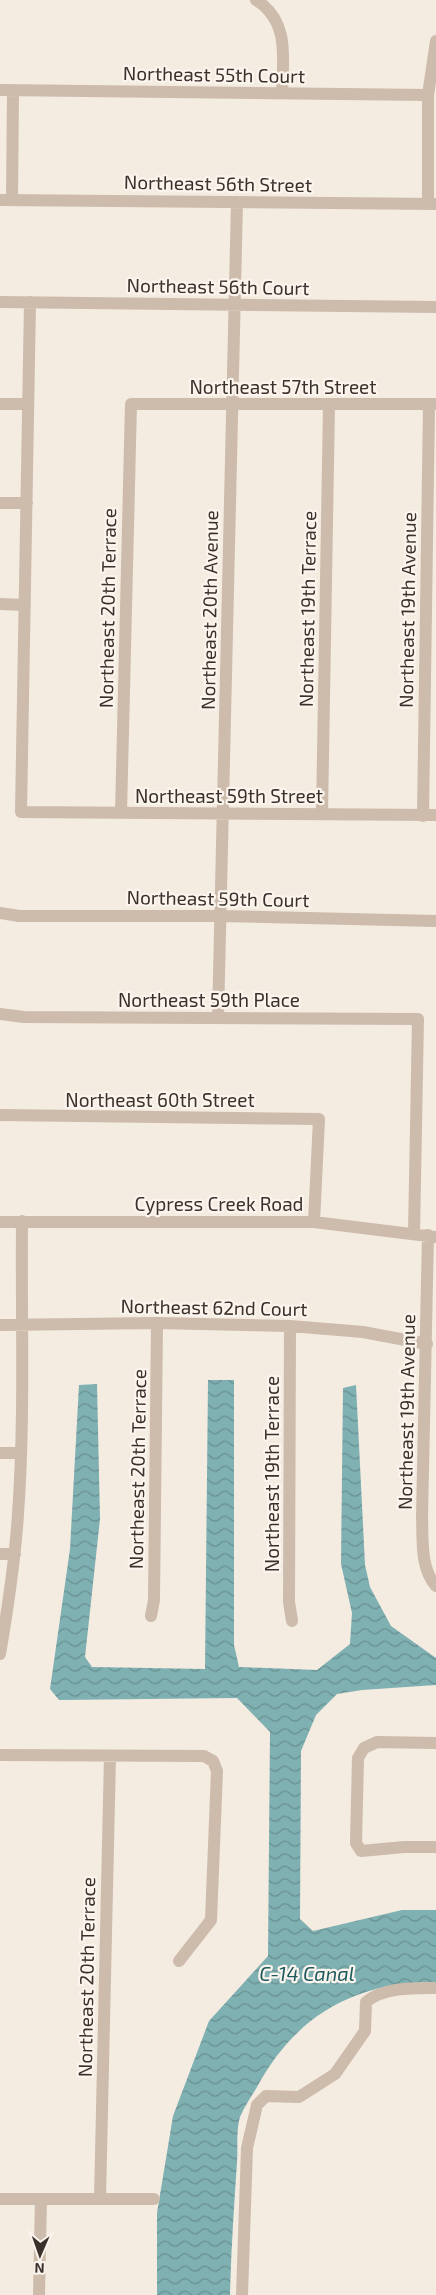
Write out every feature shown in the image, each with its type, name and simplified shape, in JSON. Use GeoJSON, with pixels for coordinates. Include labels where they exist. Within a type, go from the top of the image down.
{"type":"FeatureCollection","features":[{"type":"Feature","properties":{"kind":"street"},"geometry":{"type":"LineString","coordinates":[[256,0],[273,16],[280,28],[284,43],[282,93]]}},
{"type":"Feature","properties":{"kind":"street"},"geometry":{"type":"LineString","coordinates":[[432,204],[428,95],[436,42]]}},
{"type":"Feature","properties":{"kind":"street","name":"Northeast 55th Court"},"geometry":{"type":"LineString","coordinates":[[0,90],[428,95]]}},
{"type":"Feature","properties":{"kind":"street"},"geometry":{"type":"LineString","coordinates":[[6,200],[13,90]]}},
{"type":"Feature","properties":{"kind":"street","name":"Northeast 56th Street"},"geometry":{"type":"LineString","coordinates":[[6,200],[432,204]]}},
{"type":"Feature","properties":{"kind":"street","name":"Northeast 20th Avenue"},"geometry":{"type":"LineString","coordinates":[[218,1018],[237,202]]}},
{"type":"Feature","properties":{"kind":"street","name":"Northeast 56th Court"},"geometry":{"type":"LineString","coordinates":[[0,302],[436,307]]}},
{"type":"Feature","properties":{"kind":"street"},"geometry":{"type":"LineString","coordinates":[[0,604],[25,605],[30,302]]}},
{"type":"Feature","properties":{"kind":"street"},"geometry":{"type":"LineString","coordinates":[[0,404],[28,404]]}},
{"type":"Feature","properties":{"kind":"street","name":"Northeast 57th Street"},"geometry":{"type":"LineString","coordinates":[[131,404],[432,404]]}},
{"type":"Feature","properties":{"kind":"street","name":"Northeast 20th Terrace"},"geometry":{"type":"LineString","coordinates":[[121,813],[131,404]]}},
{"type":"Feature","properties":{"kind":"street","name":"Northeast 19th Avenue"},"geometry":{"type":"LineString","coordinates":[[430,815],[432,404]]}},
{"type":"Feature","properties":{"kind":"street","name":"Northeast 19th Terrace"},"geometry":{"type":"LineString","coordinates":[[322,814],[329,405]]}},
{"type":"Feature","properties":{"kind":"street"},"geometry":{"type":"LineString","coordinates":[[0,503],[27,503]]}},
{"type":"Feature","properties":{"kind":"street","name":"Northeast 59th Street"},"geometry":{"type":"LineString","coordinates":[[25,605],[21,812],[430,815]]}},
{"type":"Feature","properties":{"kind":"street","name":"Northeast 59th Court"},"geometry":{"type":"LineString","coordinates":[[0,913],[18,916],[221,916],[436,921]]}},
{"type":"Feature","properties":{"kind":"street","name":"Northeast 59th Place"},"geometry":{"type":"LineString","coordinates":[[0,1014],[24,1017],[418,1019],[414,1233]]}},
{"type":"Feature","properties":{"kind":"street","name":"Northeast 60th Street"},"geometry":{"type":"LineString","coordinates":[[0,1115],[320,1119],[314,1222]]}},
{"type":"Feature","properties":{"kind":"street"},"geometry":{"type":"LineString","coordinates":[[0,1654],[15,1554],[21,1453],[22,1221]]}},
{"type":"Feature","properties":{"kind":"street","name":"Cypress Creek Road"},"geometry":{"type":"LineString","coordinates":[[0,1222],[314,1222],[432,1236]]}},
{"type":"Feature","properties":{"kind":"street","name":"Northeast 19th Avenue"},"geometry":{"type":"LineString","coordinates":[[432,1236],[422,1517],[423,1555],[427,1571],[436,1586]]}},
{"type":"Feature","properties":{"kind":"street","name":"Northeast 20th Terrace"},"geometry":{"type":"LineString","coordinates":[[151,1616],[154,1600],[157,1323]]}},
{"type":"Feature","properties":{"kind":"street","name":"Northeast 62nd Court"},"geometry":{"type":"LineString","coordinates":[[0,1325],[157,1323],[290,1326],[363,1332],[427,1344]]}},
{"type":"Feature","properties":{"kind":"street","name":"Northeast 19th Terrace"},"geometry":{"type":"LineString","coordinates":[[290,1326],[289,1602],[292,1621]]}},
{"type":"Feature","properties":{"kind":"street"},"geometry":{"type":"LineString","coordinates":[[0,1453],[21,1453]]}},
{"type":"Feature","properties":{"kind":"street"},"geometry":{"type":"LineString","coordinates":[[0,1554],[15,1554]]}},
{"type":"Feature","properties":{"kind":"street"},"geometry":{"type":"LineString","coordinates":[[436,1743],[377,1742],[364,1748],[358,1758],[356,1843],[361,1851],[367,1852],[404,1847],[436,1847]]}},
{"type":"Feature","properties":{"kind":"street"},"geometry":{"type":"LineString","coordinates":[[0,1755],[204,1756],[213,1761],[217,1771],[212,1920],[179,1961]]}},
{"type":"Feature","properties":{"kind":"street","name":"Northeast 20th Terrace"},"geometry":{"type":"LineString","coordinates":[[100,2199],[110,1756]]}},
{"type":"Feature","properties":{"kind":"street"},"geometry":{"type":"LineString","coordinates":[[242,2295],[247,2148],[257,2104],[266,2096],[299,2097],[335,2074],[365,2031],[366,2002],[372,1997],[413,1988],[436,1988]]}},
{"type":"Feature","properties":{"kind":"street"},"geometry":{"type":"LineString","coordinates":[[0,2199],[154,2199]]}},
{"type":"Feature","properties":{"kind":"street"},"geometry":{"type":"LineString","coordinates":[[38,2295],[41,2199]]}},
{"type":"Feature","properties":{"kind":"water","name":"C-14 Canal"},"geometry":{"type":"Polygon","coordinates":[[[208,1380],[234,1380],[234,1645],[239,1667],[317,1670],[350,1644],[352,1613],[341,1564],[343,1388],[356,1385],[365,1565],[370,1587],[391,1626],[436,1658],[436,1685],[362,1690],[337,1694],[316,1715],[301,1751],[300,1919],[313,1931],[402,1910],[436,1910],[436,1982],[379,1988],[354,1996],[309,2022],[290,2040],[273,2062],[240,2117],[230,2295],[157,2295],[157,2213],[173,2116],[209,2021],[268,1956],[270,1732],[237,1698],[59,1700],[50,1689],[70,1549],[79,1385],[97,1384],[100,1519],[85,1657],[92,1667],[205,1669],[208,1380]]]}}]}
